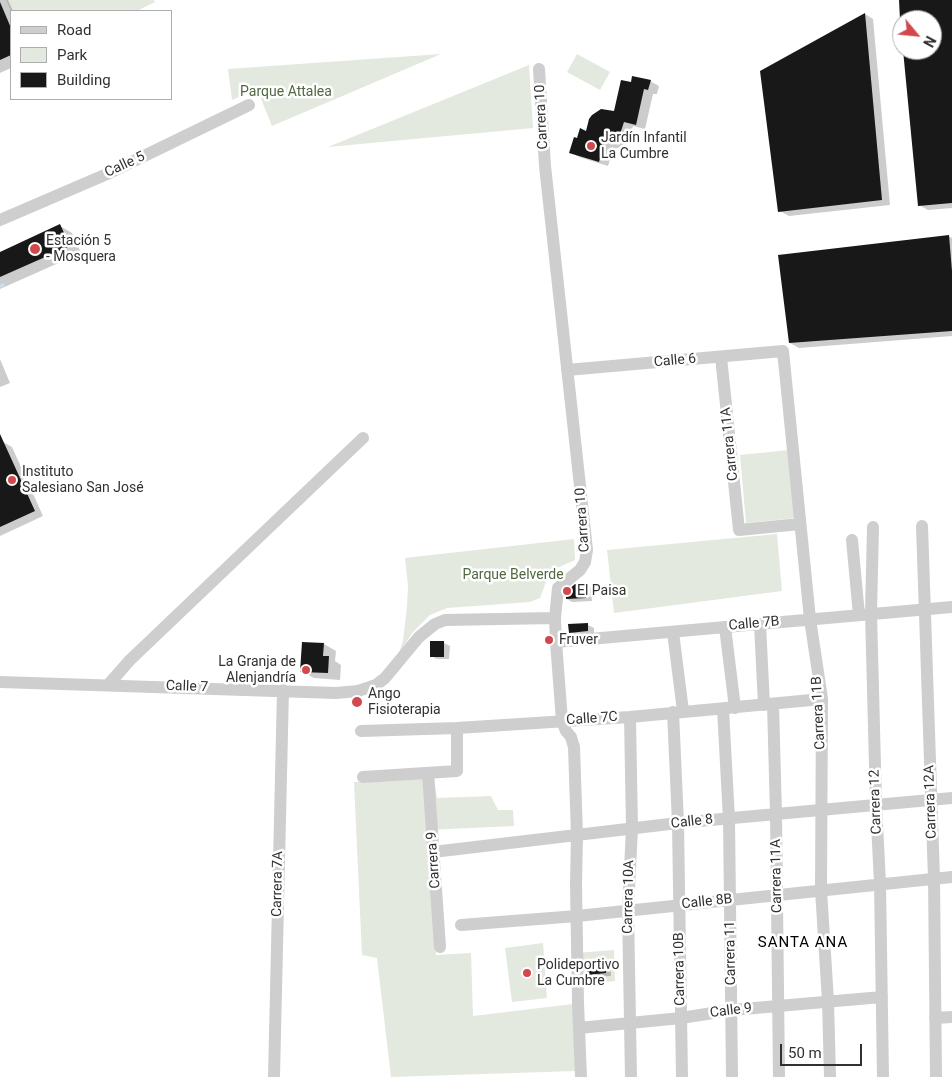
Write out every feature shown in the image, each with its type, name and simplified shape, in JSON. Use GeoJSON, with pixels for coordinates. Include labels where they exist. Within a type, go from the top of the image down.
{"type":"FeatureCollection","features":[{"type":"Feature","properties":{"kind":"street","name":"Carrera 10"},"geometry":{"type":"LineString","coordinates":[[539,69],[545,166],[587,550],[585,562],[580,570],[558,588],[555,618],[562,721],[574,746],[581,1077]]}},
{"type":"Feature","properties":{"kind":"street","name":"Calle 5"},"geometry":{"type":"LineString","coordinates":[[0,220],[107,174],[249,105]]}},
{"type":"Feature","properties":{"kind":"street","name":"Calle 6"},"geometry":{"type":"LineString","coordinates":[[567,370],[783,352]]}},
{"type":"Feature","properties":{"kind":"street","name":"Carrera 11B"},"geometry":{"type":"LineString","coordinates":[[783,352],[810,619],[822,699],[822,890],[830,1077]]}},
{"type":"Feature","properties":{"kind":"street","name":"Carrera 11A"},"geometry":{"type":"LineString","coordinates":[[721,357],[739,530],[800,524]]}},
{"type":"Feature","properties":{"kind":"street"},"geometry":{"type":"LineString","coordinates":[[108,685],[130,660],[363,438]]}},
{"type":"Feature","properties":{"kind":"street","name":"Carrera 12A"},"geometry":{"type":"LineString","coordinates":[[922,526],[934,878],[936,1077]]}},
{"type":"Feature","properties":{"kind":"street","name":"Carrera 12"},"geometry":{"type":"LineString","coordinates":[[865,614],[873,527]]}},
{"type":"Feature","properties":{"kind":"street","name":"Carrera 12"},"geometry":{"type":"LineString","coordinates":[[852,540],[865,614],[876,804],[880,883],[883,1077]]}},
{"type":"Feature","properties":{"kind":"street","name":"Calle 7B"},"geometry":{"type":"LineString","coordinates":[[556,642],[952,606]]}},
{"type":"Feature","properties":{"kind":"street","name":"Calle 7"},"geometry":{"type":"LineString","coordinates":[[0,682],[336,693],[358,691],[376,685],[393,670],[419,637],[435,624],[445,620],[555,618]]}},
{"type":"Feature","properties":{"kind":"street","name":"Carrera 11A"},"geometry":{"type":"LineString","coordinates":[[760,624],[776,814],[780,1077]]}},
{"type":"Feature","properties":{"kind":"street","name":"Carrera 11"},"geometry":{"type":"LineString","coordinates":[[725,627],[729,708],[732,1077]]}},
{"type":"Feature","properties":{"kind":"street","name":"Carrera 10B"},"geometry":{"type":"LineString","coordinates":[[673,632],[678,711],[682,1077]]}},
{"type":"Feature","properties":{"kind":"street","name":"Carrera 7A"},"geometry":{"type":"LineString","coordinates":[[274,1077],[283,690]]}},
{"type":"Feature","properties":{"kind":"street","name":"Calle 7C"},"geometry":{"type":"LineString","coordinates":[[361,731],[458,728],[630,717],[822,699]]}},
{"type":"Feature","properties":{"kind":"street","name":"Carrera 10A"},"geometry":{"type":"LineString","coordinates":[[630,717],[632,828],[628,910],[631,1077]]}},
{"type":"Feature","properties":{"kind":"street"},"geometry":{"type":"LineString","coordinates":[[363,777],[458,771],[458,728]]}},
{"type":"Feature","properties":{"kind":"street","name":"Carrera 9"},"geometry":{"type":"LineString","coordinates":[[428,773],[440,947]]}},
{"type":"Feature","properties":{"kind":"street","name":"Calle 8"},"geometry":{"type":"LineString","coordinates":[[433,852],[678,823],[952,798]]}},
{"type":"Feature","properties":{"kind":"street","name":"Calle 8B"},"geometry":{"type":"LineString","coordinates":[[461,925],[577,916],[952,877]]}},
{"type":"Feature","properties":{"kind":"street","name":"Calle 9"},"geometry":{"type":"LineString","coordinates":[[580,1028],[681,1018],[732,1010],[882,997]]}},
{"type":"Feature","properties":{"kind":"street"},"geometry":{"type":"LineString","coordinates":[[935,1018],[952,1017]]}},
{"type":"Feature","properties":{"kind":"green space"},"geometry":{"type":"Polygon","coordinates":[[[6,0],[154,0],[155,2],[139,10],[11,10],[6,0]]]}},
{"type":"Feature","properties":{"kind":"green space","name":"Parque Attalea"},"geometry":{"type":"Polygon","coordinates":[[[441,54],[272,126],[257,89],[232,100],[228,69],[441,54]]]}},
{"type":"Feature","properties":{"kind":"green space"},"geometry":{"type":"Polygon","coordinates":[[[577,54],[610,72],[600,90],[567,72],[577,54]]]}},
{"type":"Feature","properties":{"kind":"green space"},"geometry":{"type":"Polygon","coordinates":[[[529,65],[533,128],[328,147],[529,65]]]}},
{"type":"Feature","properties":{"kind":"green space"},"geometry":{"type":"Polygon","coordinates":[[[789,450],[796,518],[746,523],[740,455],[789,450]]]}},
{"type":"Feature","properties":{"kind":"green space"},"geometry":{"type":"Polygon","coordinates":[[[777,534],[782,591],[614,613],[607,550],[777,534]]]}},
{"type":"Feature","properties":{"kind":"green space","name":"Parque Belverde"},"geometry":{"type":"Polygon","coordinates":[[[574,539],[575,560],[555,569],[546,582],[540,598],[530,602],[447,608],[430,615],[412,633],[398,656],[403,641],[407,606],[408,586],[405,558],[574,539]]]}},
{"type":"Feature","properties":{"kind":"green space"},"geometry":{"type":"Polygon","coordinates":[[[434,778],[437,798],[491,796],[498,810],[513,810],[514,826],[428,830],[436,955],[471,953],[473,1016],[573,1004],[576,1071],[391,1077],[377,958],[362,955],[354,782],[434,778]]]}},
{"type":"Feature","properties":{"kind":"green space","name":"Polideportivo La Cumbre"},"geometry":{"type":"Polygon","coordinates":[[[543,943],[547,998],[512,1002],[505,948],[543,943]]]}},
{"type":"Feature","properties":{"kind":"green space"},"geometry":{"type":"Polygon","coordinates":[[[614,950],[615,981],[578,985],[577,953],[614,950]]]}},
{"type":"Feature","properties":{"kind":"building"},"geometry":{"type":"Polygon","coordinates":[[[899,0],[952,0],[952,203],[918,206],[904,60],[942,60],[942,10],[900,10],[899,0]]]}},
{"type":"Feature","properties":{"kind":"building"},"geometry":{"type":"Polygon","coordinates":[[[0,2],[10,26],[10,55],[0,60],[0,2]]]}},
{"type":"Feature","properties":{"kind":"building"},"geometry":{"type":"Polygon","coordinates":[[[865,13],[882,200],[778,212],[760,71],[865,13]]]}},
{"type":"Feature","properties":{"kind":"building"},"geometry":{"type":"Polygon","coordinates":[[[632,76],[651,80],[648,90],[644,89],[636,125],[624,122],[617,139],[604,144],[599,162],[569,153],[574,137],[577,138],[580,128],[586,131],[592,115],[601,109],[614,111],[621,80],[631,82],[632,76]]]}},
{"type":"Feature","properties":{"kind":"building","name":"Estación 5 - Mosquera"},"geometry":{"type":"Polygon","coordinates":[[[60,224],[70,246],[0,277],[0,252],[60,224]]]}},
{"type":"Feature","properties":{"kind":"building"},"geometry":{"type":"Polygon","coordinates":[[[949,235],[952,271],[952,331],[789,343],[778,255],[949,235]]]}},
{"type":"Feature","properties":{"kind":"building"},"geometry":{"type":"Polygon","coordinates":[[[0,434],[35,511],[0,527],[0,434]]]}},
{"type":"Feature","properties":{"kind":"building"},"geometry":{"type":"Polygon","coordinates":[[[575,584],[585,584],[586,598],[566,599],[566,592],[575,584]]]}},
{"type":"Feature","properties":{"kind":"building"},"geometry":{"type":"Polygon","coordinates":[[[588,623],[588,631],[569,633],[568,624],[588,623]]]}},
{"type":"Feature","properties":{"kind":"building"},"geometry":{"type":"Polygon","coordinates":[[[430,641],[444,641],[444,657],[430,657],[430,641]]]}},
{"type":"Feature","properties":{"kind":"building"},"geometry":{"type":"Polygon","coordinates":[[[302,642],[324,643],[323,656],[329,656],[328,673],[300,672],[302,642]]]}},
{"type":"Feature","properties":{"kind":"building"},"geometry":{"type":"Polygon","coordinates":[[[605,961],[606,973],[587,975],[587,962],[605,961]]]}},
{"type":"Feature","properties":{"kind":"place","name":"Jardín Infantil La Cumbre"},"geometry":{"type":"Point","coordinates":[591,146]}},
{"type":"Feature","properties":{"kind":"place","name":"Estación 5 - Mosquera"},"geometry":{"type":"Point","coordinates":[35,249]}},
{"type":"Feature","properties":{"kind":"place","name":"Instituto Salesiano San José"},"geometry":{"type":"Point","coordinates":[12,480]}},
{"type":"Feature","properties":{"kind":"place","name":"El Paisa"},"geometry":{"type":"Point","coordinates":[567,591]}},
{"type":"Feature","properties":{"kind":"place","name":"Fruver"},"geometry":{"type":"Point","coordinates":[549,640]}},
{"type":"Feature","properties":{"kind":"place","name":"La Granja de Alenjandría"},"geometry":{"type":"Point","coordinates":[306,670]}},
{"type":"Feature","properties":{"kind":"place","name":"Ango Fisioterapia"},"geometry":{"type":"Point","coordinates":[357,702]}},
{"type":"Feature","properties":{"kind":"place","name":"Polideportivo La Cumbre"},"geometry":{"type":"Point","coordinates":[527,973]}},
{"type":"Feature","properties":{"kind":"district","name":"SANTA ANA"},"geometry":{"type":"Point","coordinates":[803,943]}}]}
